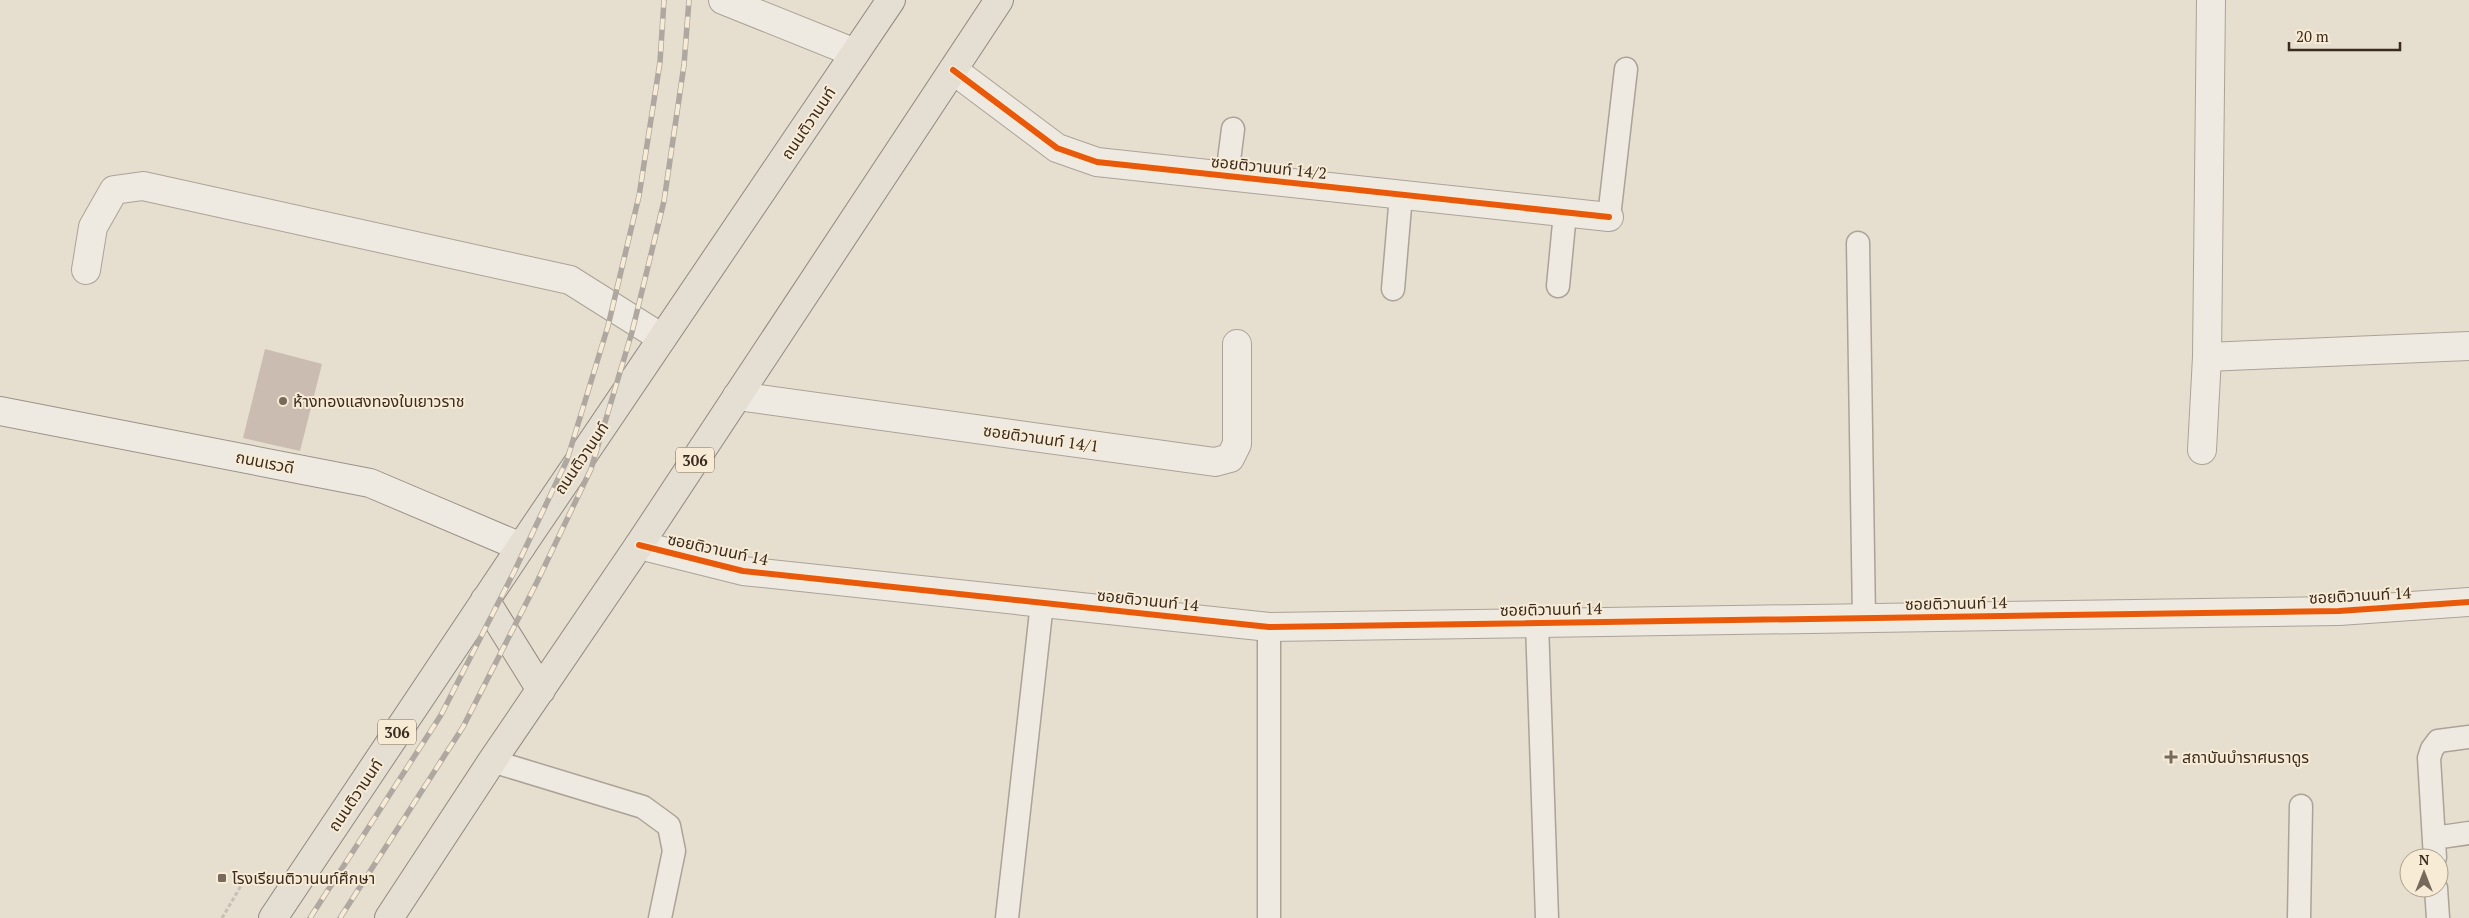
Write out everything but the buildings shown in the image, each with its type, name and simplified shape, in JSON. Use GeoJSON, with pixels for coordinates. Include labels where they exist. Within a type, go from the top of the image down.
{"type":"FeatureCollection","features":[{"type":"Feature","properties":{"kind":"main road","name":"ถนนติวานนท์"},"geometry":{"type":"LineString","coordinates":[[273,918],[521,546],[891,0]]}},
{"type":"Feature","properties":{"kind":"main road","name":"306"},"geometry":{"type":"LineString","coordinates":[[389,918],[492,761],[639,545],[999,0]]}},
{"type":"Feature","properties":{"kind":"main road"},"geometry":{"type":"LineString","coordinates":[[485,600],[541,690]]}},
{"type":"Feature","properties":{"kind":"street"},"geometry":{"type":"LineString","coordinates":[[724,0],[755,6],[855,53]]}},
{"type":"Feature","properties":{"kind":"street"},"geometry":{"type":"LineString","coordinates":[[2202,450],[2207,357],[2211,0]]}},
{"type":"Feature","properties":{"kind":"street","name":"ซอยติวานนท์ 14/2"},"geometry":{"type":"LineString","coordinates":[[953,70],[1057,148],[1097,162],[1609,218]]}},
{"type":"Feature","properties":{"kind":"street"},"geometry":{"type":"LineString","coordinates":[[86,270],[93,227],[114,190],[143,186],[570,280],[662,338]]}},
{"type":"Feature","properties":{"kind":"street","name":"ซอยติวานนท์ 14/1"},"geometry":{"type":"LineString","coordinates":[[737,396],[1215,462],[1230,458],[1237,444],[1237,344]]}},
{"type":"Feature","properties":{"kind":"street"},"geometry":{"type":"LineString","coordinates":[[2207,357],[2469,346]]}},
{"type":"Feature","properties":{"kind":"street","name":"ถนนเรวดี"},"geometry":{"type":"LineString","coordinates":[[0,411],[370,483],[521,546]]}},
{"type":"Feature","properties":{"kind":"street","name":"ซอยติวานนท์ 14"},"geometry":{"type":"LineString","coordinates":[[639,545],[742,571],[1269,627],[2339,611],[2469,602]]}},
{"type":"Feature","properties":{"kind":"lane"},"geometry":{"type":"LineString","coordinates":[[1609,218],[1626,69]]}},
{"type":"Feature","properties":{"kind":"lane"},"geometry":{"type":"LineString","coordinates":[[1227,176],[1233,129]]}},
{"type":"Feature","properties":{"kind":"lane"},"geometry":{"type":"LineString","coordinates":[[1393,289],[1400,195]]}},
{"type":"Feature","properties":{"kind":"lane"},"geometry":{"type":"LineString","coordinates":[[1558,286],[1566,213]]}},
{"type":"Feature","properties":{"kind":"lane"},"geometry":{"type":"LineString","coordinates":[[1858,243],[1864,618]]}},
{"type":"Feature","properties":{"kind":"lane"},"geometry":{"type":"LineString","coordinates":[[1007,918],[1042,603]]}},
{"type":"Feature","properties":{"kind":"lane"},"geometry":{"type":"LineString","coordinates":[[1537,623],[1547,918]]}},
{"type":"Feature","properties":{"kind":"lane"},"geometry":{"type":"LineString","coordinates":[[1269,627],[1269,918]]}},
{"type":"Feature","properties":{"kind":"lane"},"geometry":{"type":"LineString","coordinates":[[2469,736],[2438,740],[2432,748],[2429,758],[2434,848],[2469,833]]}},
{"type":"Feature","properties":{"kind":"lane"},"geometry":{"type":"LineString","coordinates":[[492,761],[643,808],[669,826],[674,851],[660,918]]}},
{"type":"Feature","properties":{"kind":"lane"},"geometry":{"type":"LineString","coordinates":[[2299,918],[2302,806]]}},
{"type":"Feature","properties":{"kind":"lane"},"geometry":{"type":"LineString","coordinates":[[2437,898],[2438,918]]}},
{"type":"Feature","properties":{"kind":"path"},"geometry":{"type":"LineString","coordinates":[[222,918],[248,874]]}},
{"type":"Feature","properties":{"kind":"railway"},"geometry":{"type":"LineString","coordinates":[[310,918],[441,715],[515,570],[567,460],[608,326],[639,196],[660,62],[664,0]]}},
{"type":"Feature","properties":{"kind":"railway"},"geometry":{"type":"LineString","coordinates":[[340,918],[463,727],[537,582],[591,469],[632,332],[664,201],[684,65],[689,0]]}},
{"type":"Feature","properties":{"kind":"cycle path"},"geometry":{"type":"LineString","coordinates":[[953,70],[1057,148],[1097,162],[1609,217]]}},
{"type":"Feature","properties":{"kind":"cycle path"},"geometry":{"type":"LineString","coordinates":[[639,545],[743,571],[1269,627],[2339,611],[2469,602]]}},
{"type":"Feature","properties":{"kind":"place","name":"ห้างทองแสงทองใบเยาวราช"},"geometry":{"type":"Point","coordinates":[283,401]}},
{"type":"Feature","properties":{"kind":"place","name":"สถาบันบำราศนราดูร"},"geometry":{"type":"Point","coordinates":[2171,757]}},
{"type":"Feature","properties":{"kind":"place","name":"โรงเรียนติวานนท์ศึกษา"},"geometry":{"type":"Point","coordinates":[222,878]}}]}
